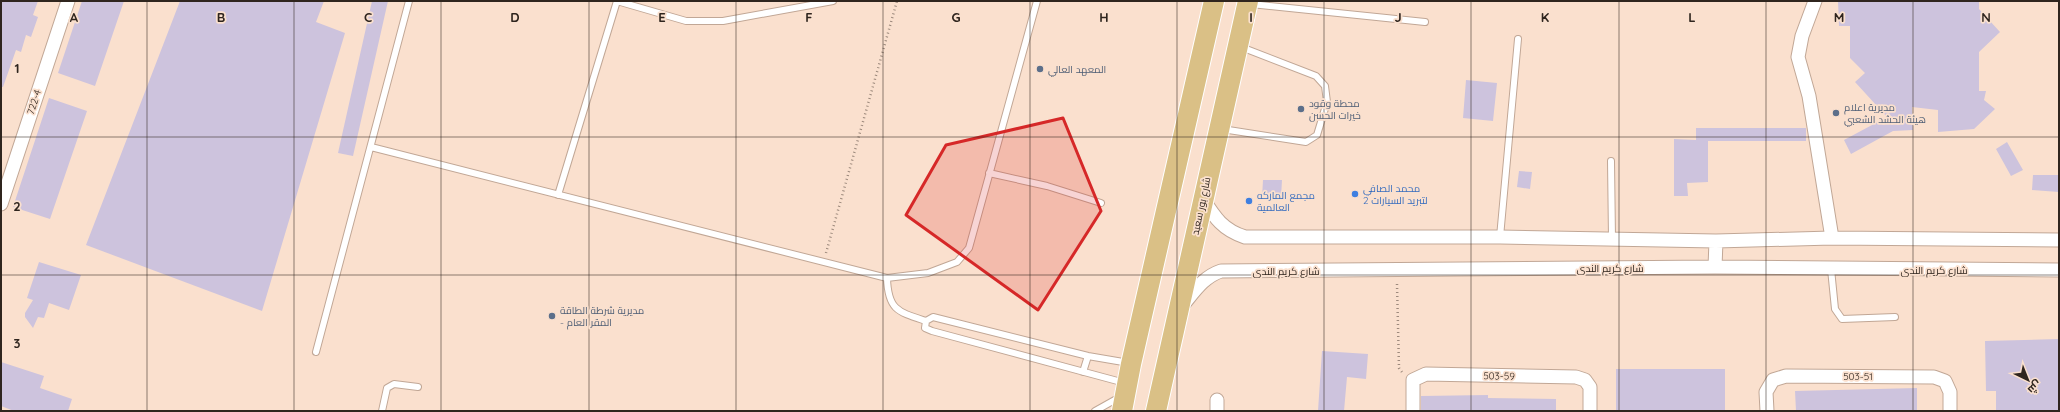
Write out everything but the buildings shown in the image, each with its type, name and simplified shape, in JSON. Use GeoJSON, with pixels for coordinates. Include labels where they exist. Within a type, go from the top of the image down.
{"type":"FeatureCollection","features":[{"type":"Feature","properties":{"kind":"main road"},"geometry":{"type":"LineString","coordinates":[[1125,396],[1214,1]]}},
{"type":"Feature","properties":{"kind":"main road","name":"شارع بور سعيد"},"geometry":{"type":"LineString","coordinates":[[1156,411],[1202,199],[1248,2]]}},
{"type":"Feature","properties":{"kind":"street","name":"722-4"},"geometry":{"type":"LineString","coordinates":[[1,204],[68,1]]}},
{"type":"Feature","properties":{"kind":"street"},"geometry":{"type":"LineString","coordinates":[[1815,1],[1802,36],[1798,57],[1809,96],[1832,238]]}},
{"type":"Feature","properties":{"kind":"street"},"geometry":{"type":"LineString","coordinates":[[1202,199],[1222,226],[1232,233],[1245,237],[1500,237],[1716,241],[1832,238],[2059,240]]}},
{"type":"Feature","properties":{"kind":"street"},"geometry":{"type":"LineString","coordinates":[[1715,267],[1716,241]]}},
{"type":"Feature","properties":{"kind":"street","name":"شارع كريم الندى"},"geometry":{"type":"LineString","coordinates":[[1178,310],[1203,280],[1210,274],[1221,271],[1715,267],[1830,270],[2059,270]]}},
{"type":"Feature","properties":{"kind":"street","name":"503-59"},"geometry":{"type":"LineString","coordinates":[[1413,380],[1426,374],[1576,377],[1585,380],[1590,387],[1590,411]]}},
{"type":"Feature","properties":{"kind":"street","name":"503-51"},"geometry":{"type":"LineString","coordinates":[[1767,411],[1766,392],[1773,380],[1786,376],[1934,377],[1945,381],[1950,392],[1950,411]]}},
{"type":"Feature","properties":{"kind":"street"},"geometry":{"type":"LineString","coordinates":[[1413,380],[1413,411]]}},
{"type":"Feature","properties":{"kind":"lane"},"geometry":{"type":"LineString","coordinates":[[316,352],[409,1]]}},
{"type":"Feature","properties":{"kind":"lane"},"geometry":{"type":"LineString","coordinates":[[558,195],[617,1],[686,21],[723,21],[833,1]]}},
{"type":"Feature","properties":{"kind":"lane"},"geometry":{"type":"LineString","coordinates":[[371,147],[823,263],[887,278],[928,273],[957,262],[969,248],[1037,1]]}},
{"type":"Feature","properties":{"kind":"lane"},"geometry":{"type":"LineString","coordinates":[[1248,2],[1425,22]]}},
{"type":"Feature","properties":{"kind":"lane"},"geometry":{"type":"LineString","coordinates":[[1500,237],[1518,39]]}},
{"type":"Feature","properties":{"kind":"lane"},"geometry":{"type":"LineString","coordinates":[[1218,129],[1306,142],[1317,135],[1327,102],[1325,86],[1316,76],[1238,46]]}},
{"type":"Feature","properties":{"kind":"lane"},"geometry":{"type":"LineString","coordinates":[[1611,161],[1612,239]]}},
{"type":"Feature","properties":{"kind":"lane"},"geometry":{"type":"LineString","coordinates":[[989,173],[1047,186],[1101,203]]}},
{"type":"Feature","properties":{"kind":"lane"},"geometry":{"type":"LineString","coordinates":[[1830,270],[1835,309],[1842,319],[1895,317]]}},
{"type":"Feature","properties":{"kind":"lane"},"geometry":{"type":"LineString","coordinates":[[887,278],[887,295],[895,308],[908,315],[926,321],[933,317],[1088,356],[1131,364]]}},
{"type":"Feature","properties":{"kind":"lane"},"geometry":{"type":"LineString","coordinates":[[926,321],[925,328],[932,331],[1083,372],[1125,396]]}},
{"type":"Feature","properties":{"kind":"lane"},"geometry":{"type":"LineString","coordinates":[[1083,372],[1088,356]]}},
{"type":"Feature","properties":{"kind":"lane"},"geometry":{"type":"LineString","coordinates":[[382,411],[387,388],[394,384],[418,387]]}},
{"type":"Feature","properties":{"kind":"lane"},"geometry":{"type":"LineString","coordinates":[[1095,411],[1125,396]]}},
{"type":"Feature","properties":{"kind":"path"},"geometry":{"type":"LineString","coordinates":[[823,263],[897,1]]}},
{"type":"Feature","properties":{"kind":"path"},"geometry":{"type":"LineString","coordinates":[[1397,270],[1399,368],[1404,375],[1413,380]]}},
{"type":"Feature","properties":{"kind":"highlighted area"},"geometry":{"type":"Polygon","coordinates":[[[1063,118],[1101,211],[1038,310],[906,215],[946,145],[1063,118]]]}},
{"type":"Feature","properties":{"kind":"place","name":"المعهد العالي"},"geometry":{"type":"Point","coordinates":[1040,69]}},
{"type":"Feature","properties":{"kind":"place","name":"محطة وقود خيرات الحسن"},"geometry":{"type":"Point","coordinates":[1301,109]}},
{"type":"Feature","properties":{"kind":"place","name":"مديرية اعلام هيئة الحشد الشعبي"},"geometry":{"type":"Point","coordinates":[1836,113]}},
{"type":"Feature","properties":{"kind":"place","name":"محمد الصافي لتبريد السيارات 2"},"geometry":{"type":"Point","coordinates":[1355,194]}},
{"type":"Feature","properties":{"kind":"place","name":"مجمع الماركه العالمية"},"geometry":{"type":"Point","coordinates":[1249,201]}},
{"type":"Feature","properties":{"kind":"place","name":"مديرية شرطة الطاقة - المقر العام"},"geometry":{"type":"Point","coordinates":[552,316]}}]}
